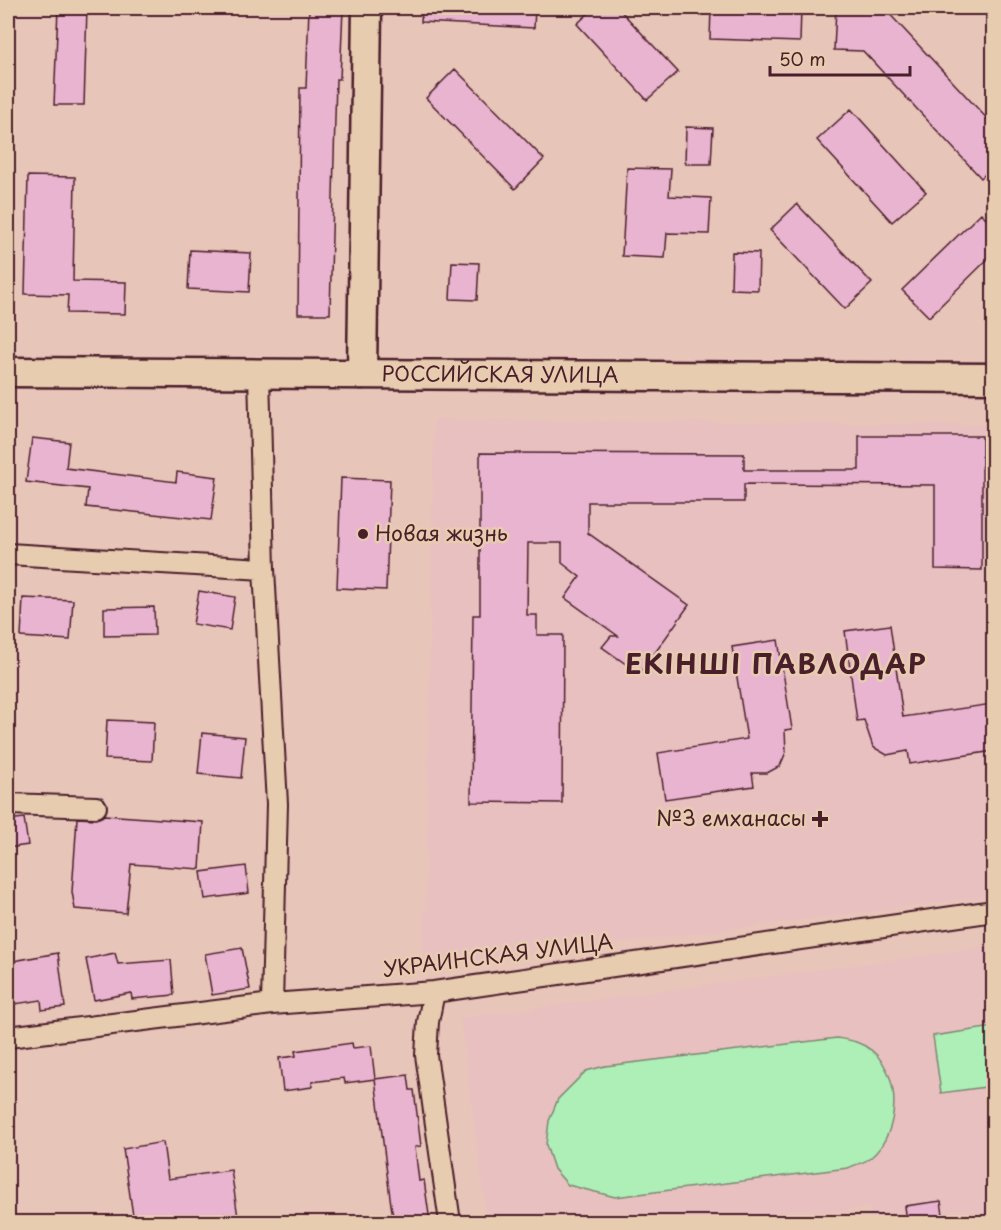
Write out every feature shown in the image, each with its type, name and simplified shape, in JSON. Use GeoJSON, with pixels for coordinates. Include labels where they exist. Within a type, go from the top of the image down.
{"type":"FeatureCollection","features":[{"type":"Feature","properties":{"kind":"street"},"geometry":{"type":"LineString","coordinates":[[362,374],[367,8]]}},
{"type":"Feature","properties":{"kind":"street","name":"РОССИЙСКАЯ УЛИЦА"},"geometry":{"type":"LineString","coordinates":[[8,372],[993,378]]}},
{"type":"Feature","properties":{"kind":"street"},"geometry":{"type":"LineString","coordinates":[[259,374],[264,569],[277,804],[272,1004]]}},
{"type":"Feature","properties":{"kind":"street"},"geometry":{"type":"LineString","coordinates":[[8,554],[264,569]]}},
{"type":"Feature","properties":{"kind":"street"},"geometry":{"type":"LineString","coordinates":[[8,804],[96,807]]}},
{"type":"Feature","properties":{"kind":"street","name":"УКРАИНСКАЯ УЛИЦА"},"geometry":{"type":"LineString","coordinates":[[8,1037],[272,1004],[434,992],[993,911]]}},
{"type":"Feature","properties":{"kind":"street"},"geometry":{"type":"LineString","coordinates":[[434,992],[428,1022],[426,1055],[450,1222]]}},
{"type":"Feature","properties":{"kind":"shaded area"},"geometry":{"type":"Polygon","coordinates":[[[434,419],[993,425],[993,896],[424,968],[434,419]]]}},
{"type":"Feature","properties":{"kind":"shaded area"},"geometry":{"type":"Polygon","coordinates":[[[993,946],[993,1222],[872,1222],[870,1207],[762,1222],[487,1222],[460,1018],[993,946]]]}},
{"type":"Feature","properties":{"kind":"green space"},"geometry":{"type":"Polygon","coordinates":[[[993,1027],[993,1086],[941,1093],[933,1036],[993,1027]]]}},
{"type":"Feature","properties":{"kind":"green space"},"geometry":{"type":"Polygon","coordinates":[[[837,1038],[856,1042],[872,1050],[883,1063],[894,1096],[889,1131],[881,1147],[864,1162],[848,1168],[615,1197],[568,1185],[554,1169],[546,1145],[549,1121],[558,1099],[586,1071],[605,1066],[837,1038]]]}},
{"type":"Feature","properties":{"kind":"building"},"geometry":{"type":"Polygon","coordinates":[[[58,8],[87,8],[84,105],[54,105],[58,8]]]}},
{"type":"Feature","properties":{"kind":"building"},"geometry":{"type":"Polygon","coordinates":[[[309,8],[343,8],[340,79],[336,79],[330,314],[298,314],[300,88],[306,88],[309,8]]]}},
{"type":"Feature","properties":{"kind":"building"},"geometry":{"type":"Polygon","coordinates":[[[422,8],[535,8],[534,28],[421,22],[422,8]]]}},
{"type":"Feature","properties":{"kind":"building"},"geometry":{"type":"Polygon","coordinates":[[[594,8],[618,8],[678,72],[647,100],[577,24],[594,8]]]}},
{"type":"Feature","properties":{"kind":"building"},"geometry":{"type":"Polygon","coordinates":[[[711,8],[801,8],[800,42],[710,39],[711,8]]]}},
{"type":"Feature","properties":{"kind":"building"},"geometry":{"type":"Polygon","coordinates":[[[836,8],[884,8],[993,125],[993,167],[981,178],[863,51],[834,50],[836,8]]]}},
{"type":"Feature","properties":{"kind":"building"},"geometry":{"type":"Polygon","coordinates":[[[455,69],[544,159],[515,189],[426,98],[455,69]]]}},
{"type":"Feature","properties":{"kind":"building"},"geometry":{"type":"Polygon","coordinates":[[[851,109],[926,192],[892,222],[817,140],[851,109]]]}},
{"type":"Feature","properties":{"kind":"building"},"geometry":{"type":"Polygon","coordinates":[[[686,127],[713,128],[711,164],[685,164],[686,127]]]}},
{"type":"Feature","properties":{"kind":"building"},"geometry":{"type":"Polygon","coordinates":[[[627,168],[671,169],[669,196],[711,198],[709,234],[667,233],[665,258],[622,256],[627,168]]]}},
{"type":"Feature","properties":{"kind":"building"},"geometry":{"type":"Polygon","coordinates":[[[28,176],[75,177],[73,281],[126,282],[125,314],[67,313],[68,295],[25,294],[28,176]]]}},
{"type":"Feature","properties":{"kind":"building"},"geometry":{"type":"Polygon","coordinates":[[[797,204],[872,283],[845,309],[770,230],[797,204]]]}},
{"type":"Feature","properties":{"kind":"building"},"geometry":{"type":"Polygon","coordinates":[[[981,213],[993,225],[993,254],[929,317],[902,290],[981,213]]]}},
{"type":"Feature","properties":{"kind":"building"},"geometry":{"type":"Polygon","coordinates":[[[190,250],[251,253],[249,292],[188,289],[190,250]]]}},
{"type":"Feature","properties":{"kind":"building"},"geometry":{"type":"Polygon","coordinates":[[[732,252],[759,253],[758,290],[731,289],[732,252]]]}},
{"type":"Feature","properties":{"kind":"building"},"geometry":{"type":"Polygon","coordinates":[[[452,262],[479,263],[477,300],[450,299],[452,262]]]}},
{"type":"Feature","properties":{"kind":"building"},"geometry":{"type":"Polygon","coordinates":[[[859,436],[982,436],[982,570],[935,569],[935,485],[744,484],[744,502],[588,502],[588,533],[689,605],[640,674],[602,647],[611,636],[618,636],[565,598],[580,577],[562,563],[562,543],[528,543],[527,615],[537,615],[537,635],[563,635],[562,803],[471,802],[473,615],[480,615],[480,453],[744,454],[744,470],[859,470],[859,436]]]}},
{"type":"Feature","properties":{"kind":"building"},"geometry":{"type":"Polygon","coordinates":[[[32,438],[69,442],[66,468],[176,482],[177,472],[217,477],[211,520],[86,507],[88,489],[26,482],[32,438]]]}},
{"type":"Feature","properties":{"kind":"building","name":"Новая жизнь"},"geometry":{"type":"Polygon","coordinates":[[[341,478],[390,480],[386,590],[337,588],[341,478]]]}},
{"type":"Feature","properties":{"kind":"building"},"geometry":{"type":"Polygon","coordinates":[[[199,591],[235,597],[230,630],[193,624],[199,591]]]}},
{"type":"Feature","properties":{"kind":"building"},"geometry":{"type":"Polygon","coordinates":[[[23,598],[73,600],[70,640],[21,637],[23,598]]]}},
{"type":"Feature","properties":{"kind":"building"},"geometry":{"type":"Polygon","coordinates":[[[154,607],[155,635],[104,636],[104,608],[154,607]]]}},
{"type":"Feature","properties":{"kind":"building"},"geometry":{"type":"Polygon","coordinates":[[[890,625],[903,717],[992,704],[993,751],[910,764],[908,751],[887,755],[873,747],[864,720],[857,721],[845,631],[890,625]]]}},
{"type":"Feature","properties":{"kind":"building"},"geometry":{"type":"Polygon","coordinates":[[[778,640],[792,729],[785,730],[786,752],[780,766],[767,773],[752,773],[754,786],[665,799],[658,753],[747,739],[732,647],[778,640]]]}},
{"type":"Feature","properties":{"kind":"building"},"geometry":{"type":"Polygon","coordinates":[[[107,720],[154,722],[152,761],[105,759],[107,720]]]}},
{"type":"Feature","properties":{"kind":"building"},"geometry":{"type":"Polygon","coordinates":[[[202,733],[245,737],[241,778],[198,774],[202,733]]]}},
{"type":"Feature","properties":{"kind":"building"},"geometry":{"type":"Polygon","coordinates":[[[104,815],[203,822],[200,869],[131,864],[126,913],[75,909],[72,892],[77,818],[96,819],[104,815]]]}},
{"type":"Feature","properties":{"kind":"building"},"geometry":{"type":"Polygon","coordinates":[[[24,818],[28,845],[8,848],[8,820],[24,818]]]}},
{"type":"Feature","properties":{"kind":"building"},"geometry":{"type":"Polygon","coordinates":[[[246,866],[249,893],[205,899],[201,872],[246,866]]]}},
{"type":"Feature","properties":{"kind":"building"},"geometry":{"type":"Polygon","coordinates":[[[242,948],[250,989],[212,995],[205,954],[242,948]]]}},
{"type":"Feature","properties":{"kind":"building"},"geometry":{"type":"Polygon","coordinates":[[[58,953],[65,1007],[42,1010],[41,1000],[8,1005],[8,962],[58,953]]]}},
{"type":"Feature","properties":{"kind":"building"},"geometry":{"type":"Polygon","coordinates":[[[115,953],[118,964],[171,960],[174,995],[132,999],[131,993],[94,1000],[86,959],[115,953]]]}},
{"type":"Feature","properties":{"kind":"building"},"geometry":{"type":"Polygon","coordinates":[[[352,1043],[353,1048],[371,1046],[375,1079],[345,1083],[344,1078],[312,1082],[312,1087],[283,1091],[279,1058],[296,1056],[295,1051],[352,1043]]]}},
{"type":"Feature","properties":{"kind":"building"},"geometry":{"type":"Polygon","coordinates":[[[408,1075],[410,1090],[414,1090],[421,1146],[415,1147],[419,1181],[424,1180],[430,1222],[394,1222],[391,1205],[375,1079],[408,1075]]]}},
{"type":"Feature","properties":{"kind":"building"},"geometry":{"type":"Polygon","coordinates":[[[163,1142],[168,1179],[231,1170],[238,1217],[199,1222],[134,1222],[123,1149],[163,1142]]]}},
{"type":"Feature","properties":{"kind":"building"},"geometry":{"type":"Polygon","coordinates":[[[941,1201],[944,1222],[907,1222],[905,1206],[941,1201]]]}},
{"type":"Feature","properties":{"kind":"place","name":"Новая жизнь"},"geometry":{"type":"Point","coordinates":[363,534]}},
{"type":"Feature","properties":{"kind":"place","name":"№3 емханасы"},"geometry":{"type":"Point","coordinates":[820,819]}},
{"type":"Feature","properties":{"kind":"district","name":"ЕКІНШІ ПАВЛОДАР"},"geometry":{"type":"Point","coordinates":[776,665]}}]}
